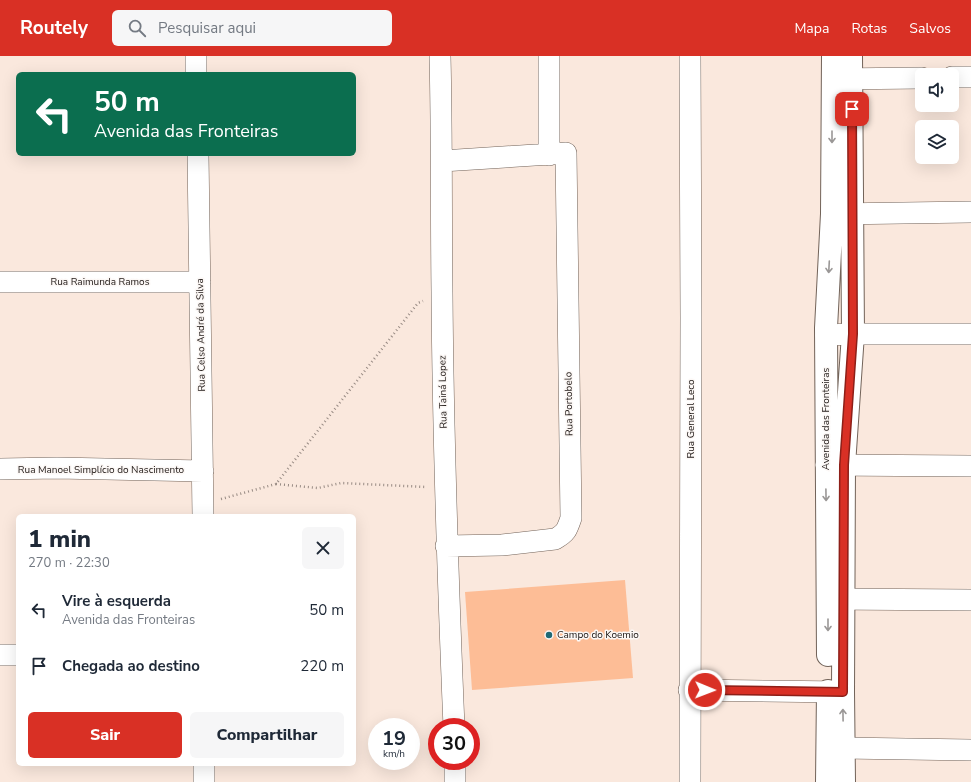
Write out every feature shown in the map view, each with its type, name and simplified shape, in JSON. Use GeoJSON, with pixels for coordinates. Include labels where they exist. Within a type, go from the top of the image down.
{"type":"FeatureCollection","features":[{"type":"Feature","properties":{"kind":"street"},"geometry":{"type":"LineString","coordinates":[[196,56],[196,72]]}},
{"type":"Feature","properties":{"kind":"street","name":"Rua Tainá Lopez"},"geometry":{"type":"LineString","coordinates":[[440,56],[446,546],[454,718]]}},
{"type":"Feature","properties":{"kind":"street","name":"Rua Portobelo"},"geometry":{"type":"LineString","coordinates":[[446,546],[502,545],[547,540],[561,535],[568,530],[571,518],[558,154],[549,56]]}},
{"type":"Feature","properties":{"kind":"street","name":"Rua General Leco"},"geometry":{"type":"LineString","coordinates":[[690,56],[690,782]]}},
{"type":"Feature","properties":{"kind":"street"},"geometry":{"type":"LineString","coordinates":[[842,66],[915,77]]}},
{"type":"Feature","properties":{"kind":"street","name":"Avenida das Fronteiras"},"geometry":{"type":"LineString","coordinates":[[835,465],[853,334],[842,214],[842,66]]}},
{"type":"Feature","properties":{"kind":"street"},"geometry":{"type":"LineString","coordinates":[[959,77],[971,77]]}},
{"type":"Feature","properties":{"kind":"street"},"geometry":{"type":"LineString","coordinates":[[442,161],[558,154]]}},
{"type":"Feature","properties":{"kind":"street","name":"Rua Celso André da Silva"},"geometry":{"type":"LineString","coordinates":[[198,156],[203,510]]}},
{"type":"Feature","properties":{"kind":"street"},"geometry":{"type":"LineString","coordinates":[[842,214],[971,212]]}},
{"type":"Feature","properties":{"kind":"street","name":"Avenida das Fronteiras"},"geometry":{"type":"LineString","coordinates":[[827,782],[835,692],[835,465],[826,335],[842,214]]}},
{"type":"Feature","properties":{"kind":"street","name":"Rua Raimunda Ramos"},"geometry":{"type":"LineString","coordinates":[[0,282],[200,282]]}},
{"type":"Feature","properties":{"kind":"street"},"geometry":{"type":"LineString","coordinates":[[826,335],[971,334]]}},
{"type":"Feature","properties":{"kind":"street"},"geometry":{"type":"LineString","coordinates":[[835,465],[971,466]]}},
{"type":"Feature","properties":{"kind":"street","name":"Rua Manoel Simplício do Nascimento"},"geometry":{"type":"LineString","coordinates":[[0,470],[57,468],[203,471]]}},
{"type":"Feature","properties":{"kind":"street"},"geometry":{"type":"LineString","coordinates":[[835,599],[971,600]]}},
{"type":"Feature","properties":{"kind":"street"},"geometry":{"type":"LineString","coordinates":[[0,655],[16,655]]}},
{"type":"Feature","properties":{"kind":"street"},"geometry":{"type":"LineString","coordinates":[[689,690],[835,692]]}},
{"type":"Feature","properties":{"kind":"street","name":"Avenida das Fronteiras"},"geometry":{"type":"LineString","coordinates":[[835,692],[843,748],[844,782]]}},
{"type":"Feature","properties":{"kind":"street"},"geometry":{"type":"LineString","coordinates":[[843,748],[971,750]]}},
{"type":"Feature","properties":{"kind":"street"},"geometry":{"type":"LineString","coordinates":[[204,766],[204,782]]}},
{"type":"Feature","properties":{"kind":"street"},"geometry":{"type":"LineString","coordinates":[[455,770],[455,782]]}},
{"type":"Feature","properties":{"kind":"path"},"geometry":{"type":"LineString","coordinates":[[276,484],[418,303],[442,292]]}},
{"type":"Feature","properties":{"kind":"path"},"geometry":{"type":"LineString","coordinates":[[203,510],[276,484],[318,488],[341,483],[445,488]]}},
{"type":"Feature","properties":{"kind":"shaded area","name":"Campo do Koemio"},"geometry":{"type":"Polygon","coordinates":[[[625,580],[633,678],[472,690],[465,592],[625,580]]]}},
{"type":"Feature","properties":{"kind":"place","name":"Campo do Koemio"},"geometry":{"type":"Point","coordinates":[549,635]}},
{"type":"Feature","properties":{"kind":"route"},"geometry":{"type":"LineString","coordinates":[[705,690],[843,692],[844,465],[853,334],[852,109]]}}]}
